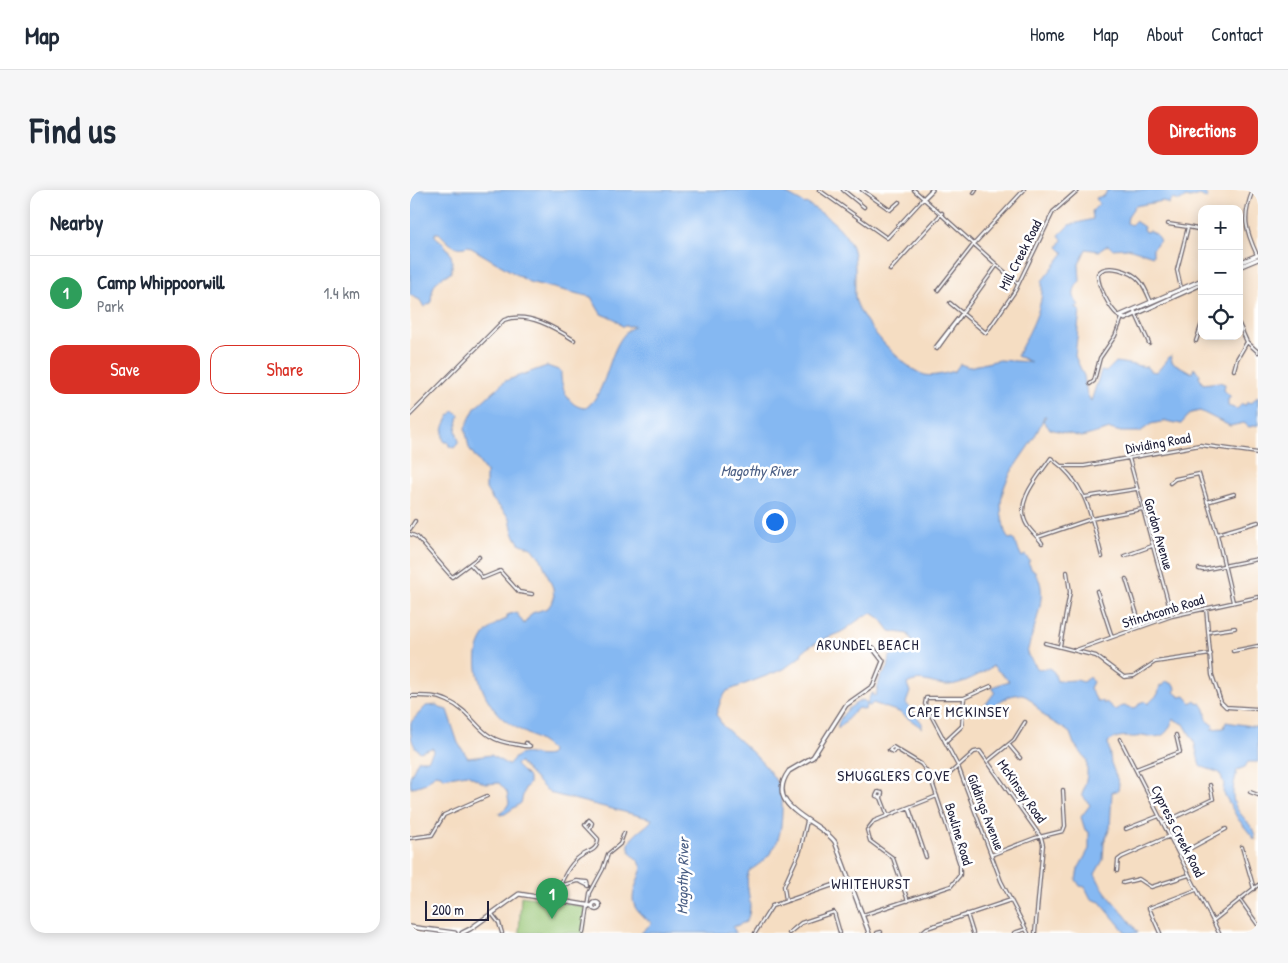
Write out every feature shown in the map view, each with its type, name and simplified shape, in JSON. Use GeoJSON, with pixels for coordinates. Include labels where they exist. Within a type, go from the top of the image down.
{"type":"FeatureCollection","features":[{"type":"Feature","properties":{"kind":"street"},"geometry":{"type":"LineString","coordinates":[[819,190],[887,238],[932,190]]}},
{"type":"Feature","properties":{"kind":"street"},"geometry":{"type":"LineString","coordinates":[[843,190],[864,207]]}},
{"type":"Feature","properties":{"kind":"street"},"geometry":{"type":"LineString","coordinates":[[862,190],[890,210],[899,202]]}},
{"type":"Feature","properties":{"kind":"street"},"geometry":{"type":"LineString","coordinates":[[914,190],[925,197],[1018,284]]}},
{"type":"Feature","properties":{"kind":"street"},"geometry":{"type":"LineString","coordinates":[[938,290],[974,244],[1024,190]]}},
{"type":"Feature","properties":{"kind":"street","name":"Mill Creek Road"},"geometry":{"type":"LineString","coordinates":[[963,312],[986,334],[1018,284],[1053,212],[1078,190]]}},
{"type":"Feature","properties":{"kind":"street"},"geometry":{"type":"LineString","coordinates":[[1243,263],[1258,256],[1249,237],[1245,216],[1253,190]]}},
{"type":"Feature","properties":{"kind":"street"},"geometry":{"type":"LineString","coordinates":[[890,270],[942,213]]}},
{"type":"Feature","properties":{"kind":"street"},"geometry":{"type":"LineString","coordinates":[[1168,224],[1198,229]]}},
{"type":"Feature","properties":{"kind":"street"},"geometry":{"type":"LineString","coordinates":[[1182,291],[1177,270],[1188,227]]}},
{"type":"Feature","properties":{"kind":"street"},"geometry":{"type":"LineString","coordinates":[[936,348],[997,265]]}},
{"type":"Feature","properties":{"kind":"street"},"geometry":{"type":"LineString","coordinates":[[1121,317],[1114,311],[1098,280],[1098,274],[1101,270],[1108,268],[1130,273],[1140,281],[1151,302]]}},
{"type":"Feature","properties":{"kind":"street"},"geometry":{"type":"LineString","coordinates":[[1090,384],[1094,381],[1100,358],[1115,336],[1121,317],[1198,282]]}},
{"type":"Feature","properties":{"kind":"street"},"geometry":{"type":"LineString","coordinates":[[1135,311],[1151,302],[1198,285]]}},
{"type":"Feature","properties":{"kind":"street"},"geometry":{"type":"LineString","coordinates":[[950,303],[963,312]]}},
{"type":"Feature","properties":{"kind":"street"},"geometry":{"type":"LineString","coordinates":[[1135,311],[1149,342]]}},
{"type":"Feature","properties":{"kind":"street"},"geometry":{"type":"LineString","coordinates":[[410,415],[504,320],[520,318],[535,320],[574,340]]}},
{"type":"Feature","properties":{"kind":"street"},"geometry":{"type":"LineString","coordinates":[[1243,333],[1247,342],[1258,352]]}},
{"type":"Feature","properties":{"kind":"street"},"geometry":{"type":"LineString","coordinates":[[1196,341],[1198,335]]}},
{"type":"Feature","properties":{"kind":"street"},"geometry":{"type":"LineString","coordinates":[[1234,370],[1237,359],[1247,342]]}},
{"type":"Feature","properties":{"kind":"street","name":"Dividing Road"},"geometry":{"type":"LineString","coordinates":[[1062,466],[1084,466],[1200,445],[1258,453]]}},
{"type":"Feature","properties":{"kind":"street"},"geometry":{"type":"LineString","coordinates":[[1042,543],[1027,526],[1024,517],[1024,506],[1026,496],[1051,458],[1062,466],[1081,488],[1102,557]]}},
{"type":"Feature","properties":{"kind":"street","name":"Gordon Avenue"},"geometry":{"type":"LineString","coordinates":[[1129,458],[1172,616]]}},
{"type":"Feature","properties":{"kind":"street"},"geometry":{"type":"LineString","coordinates":[[1170,483],[1175,479],[1199,474],[1217,534],[1233,602]]}},
{"type":"Feature","properties":{"kind":"street"},"geometry":{"type":"LineString","coordinates":[[1085,497],[1136,489]]}},
{"type":"Feature","properties":{"kind":"street"},"geometry":{"type":"LineString","coordinates":[[1207,502],[1234,494]]}},
{"type":"Feature","properties":{"kind":"street"},"geometry":{"type":"LineString","coordinates":[[1038,538],[1091,519],[1142,509]]}},
{"type":"Feature","properties":{"kind":"street"},"geometry":{"type":"LineString","coordinates":[[410,529],[415,521]]}},
{"type":"Feature","properties":{"kind":"street"},"geometry":{"type":"LineString","coordinates":[[1217,534],[1258,522]]}},
{"type":"Feature","properties":{"kind":"street"},"geometry":{"type":"LineString","coordinates":[[410,534],[417,537],[452,577],[479,557]]}},
{"type":"Feature","properties":{"kind":"street"},"geometry":{"type":"LineString","coordinates":[[1124,556],[1152,546]]}},
{"type":"Feature","properties":{"kind":"street"},"geometry":{"type":"LineString","coordinates":[[1199,568],[1225,566],[1258,558]]}},
{"type":"Feature","properties":{"kind":"street"},"geometry":{"type":"LineString","coordinates":[[470,565],[483,578],[500,571],[519,592],[532,594]]}},
{"type":"Feature","properties":{"kind":"street"},"geometry":{"type":"LineString","coordinates":[[1060,646],[1070,592],[1067,572]]}},
{"type":"Feature","properties":{"kind":"street"},"geometry":{"type":"LineString","coordinates":[[1126,579],[1141,627]]}},
{"type":"Feature","properties":{"kind":"street"},"geometry":{"type":"LineString","coordinates":[[1096,591],[1112,637]]}},
{"type":"Feature","properties":{"kind":"street","name":"Stinchcomb Road"},"geometry":{"type":"LineString","coordinates":[[1076,650],[1172,616],[1258,596]]}},
{"type":"Feature","properties":{"kind":"street"},"geometry":{"type":"LineString","coordinates":[[1206,608],[1214,681],[1219,689],[1223,705],[1258,709]]}},
{"type":"Feature","properties":{"kind":"street"},"geometry":{"type":"LineString","coordinates":[[1208,632],[1235,628]]}},
{"type":"Feature","properties":{"kind":"street"},"geometry":{"type":"LineString","coordinates":[[1045,643],[1076,650],[1104,660],[1118,674],[1127,677],[1134,676],[1155,662],[1210,654]]}},
{"type":"Feature","properties":{"kind":"street"},"geometry":{"type":"LineString","coordinates":[[1233,651],[1258,646]]}},
{"type":"Feature","properties":{"kind":"street"},"geometry":{"type":"LineString","coordinates":[[869,933],[841,853],[832,837],[808,819],[797,814],[786,802],[783,792],[784,779],[792,768],[813,758],[849,701],[873,686],[884,661],[873,648]]}},
{"type":"Feature","properties":{"kind":"street"},"geometry":{"type":"LineString","coordinates":[[945,742],[962,726],[964,698],[991,686]]}},
{"type":"Feature","properties":{"kind":"street"},"geometry":{"type":"LineString","coordinates":[[410,696],[430,695],[447,700],[471,717],[489,737],[506,743],[530,746],[526,743]]}},
{"type":"Feature","properties":{"kind":"street","name":"Giddings Avenue"},"geometry":{"type":"LineString","coordinates":[[964,698],[926,698],[927,709],[958,766],[991,855],[1010,900],[1028,933]]}},
{"type":"Feature","properties":{"kind":"street"},"geometry":{"type":"LineString","coordinates":[[988,761],[1009,745],[1021,731],[1024,722]]}},
{"type":"Feature","properties":{"kind":"street"},"geometry":{"type":"LineString","coordinates":[[1136,769],[1180,752],[1176,735]]}},
{"type":"Feature","properties":{"kind":"street","name":"Cypress Creek Road"},"geometry":{"type":"LineString","coordinates":[[1120,738],[1219,933]]}},
{"type":"Feature","properties":{"kind":"street"},"geometry":{"type":"LineString","coordinates":[[1009,745],[1020,758]]}},
{"type":"Feature","properties":{"kind":"street","name":"Bowline Road"},"geometry":{"type":"LineString","coordinates":[[863,915],[950,886],[960,875],[960,865],[932,782],[921,764],[895,750]]}},
{"type":"Feature","properties":{"kind":"street","name":"McKinsey Road"},"geometry":{"type":"LineString","coordinates":[[958,766],[976,751],[982,752],[1041,837],[1043,845],[1035,933]]}},
{"type":"Feature","properties":{"kind":"street"},"geometry":{"type":"LineString","coordinates":[[932,782],[944,778],[958,766]]}},
{"type":"Feature","properties":{"kind":"street"},"geometry":{"type":"LineString","coordinates":[[1163,823],[1213,799],[1210,786]]}},
{"type":"Feature","properties":{"kind":"street"},"geometry":{"type":"LineString","coordinates":[[991,855],[1041,837],[1060,833],[1064,830],[1063,790]]}},
{"type":"Feature","properties":{"kind":"street"},"geometry":{"type":"LineString","coordinates":[[1250,792],[1258,795]]}},
{"type":"Feature","properties":{"kind":"street"},"geometry":{"type":"LineString","coordinates":[[410,838],[432,835],[444,815],[487,796]]}},
{"type":"Feature","properties":{"kind":"street"},"geometry":{"type":"LineString","coordinates":[[908,900],[892,856],[871,842],[868,836],[870,825],[937,796]]}},
{"type":"Feature","properties":{"kind":"street"},"geometry":{"type":"LineString","coordinates":[[881,798],[888,816]]}},
{"type":"Feature","properties":{"kind":"street"},"geometry":{"type":"LineString","coordinates":[[909,808],[926,858]]}},
{"type":"Feature","properties":{"kind":"street"},"geometry":{"type":"LineString","coordinates":[[1126,829],[1159,816]]}},
{"type":"Feature","properties":{"kind":"street"},"geometry":{"type":"LineString","coordinates":[[786,901],[784,886],[801,849],[808,819]]}},
{"type":"Feature","properties":{"kind":"street"},"geometry":{"type":"LineString","coordinates":[[555,899],[560,886],[576,859],[596,847],[598,839],[590,829]]}},
{"type":"Feature","properties":{"kind":"street"},"geometry":{"type":"LineString","coordinates":[[1180,854],[1226,829]]}},
{"type":"Feature","properties":{"kind":"street"},"geometry":{"type":"LineString","coordinates":[[584,933],[587,905],[608,854],[620,844],[624,833]]}},
{"type":"Feature","properties":{"kind":"street"},"geometry":{"type":"LineString","coordinates":[[1117,871],[1117,863],[1122,857],[1170,836]]}},
{"type":"Feature","properties":{"kind":"street"},"geometry":{"type":"LineString","coordinates":[[1242,847],[1254,889]]}},
{"type":"Feature","properties":{"kind":"street"},"geometry":{"type":"LineString","coordinates":[[1123,883],[1139,879],[1150,887],[1189,875]]}},
{"type":"Feature","properties":{"kind":"street"},"geometry":{"type":"LineString","coordinates":[[755,933],[771,907],[850,880]]}},
{"type":"Feature","properties":{"kind":"street"},"geometry":{"type":"LineString","coordinates":[[560,886],[582,882]]}},
{"type":"Feature","properties":{"kind":"street"},"geometry":{"type":"LineString","coordinates":[[892,886],[902,883]]}},
{"type":"Feature","properties":{"kind":"street"},"geometry":{"type":"LineString","coordinates":[[1213,921],[1241,901],[1258,885]]}},
{"type":"Feature","properties":{"kind":"street"},"geometry":{"type":"LineString","coordinates":[[1160,933],[1149,908],[1196,890]]}},
{"type":"Feature","properties":{"kind":"street"},"geometry":{"type":"LineString","coordinates":[[462,933],[519,894],[592,906]]}},
{"type":"Feature","properties":{"kind":"street"},"geometry":{"type":"LineString","coordinates":[[921,933],[927,928],[1010,900]]}},
{"type":"Feature","properties":{"kind":"street"},"geometry":{"type":"LineString","coordinates":[[1241,901],[1258,925]]}},
{"type":"Feature","properties":{"kind":"street"},"geometry":{"type":"LineString","coordinates":[[789,933],[799,924],[834,912],[840,933]]}},
{"type":"Feature","properties":{"kind":"street"},"geometry":{"type":"LineString","coordinates":[[492,914],[499,923],[502,933]]}},
{"type":"Feature","properties":{"kind":"street"},"geometry":{"type":"LineString","coordinates":[[966,914],[972,933]]}},
{"type":"Feature","properties":{"kind":"street"},"geometry":{"type":"LineString","coordinates":[[410,927],[455,933]]}},
{"type":"Feature","properties":{"kind":"street"},"geometry":{"type":"LineString","coordinates":[[1014,933],[1026,929]]}},
{"type":"Feature","properties":{"kind":"street"},"geometry":{"type":"LineString","coordinates":[[877,933],[881,932]]}},
{"type":"Feature","properties":{"kind":"green space"},"geometry":{"type":"Polygon","coordinates":[[[521,896],[584,907],[586,912],[583,933],[519,933],[521,896]]]}},
{"type":"Feature","properties":{"kind":"water","name":"Magothy River"},"geometry":{"type":"Polygon","coordinates":[[[410,190],[780,190],[820,212],[844,233],[854,253],[855,297],[864,317],[872,330],[894,354],[905,364],[925,375],[955,371],[960,364],[969,367],[999,360],[1031,362],[1017,356],[1038,310],[1041,300],[1042,281],[1064,253],[1058,247],[1062,240],[1059,235],[1069,225],[1093,219],[1092,211],[1099,204],[1096,198],[1105,195],[1107,190],[1198,190],[1204,192],[1208,197],[1207,199],[1200,195],[1190,198],[1186,197],[1180,201],[1172,199],[1168,204],[1163,201],[1135,206],[1128,216],[1127,223],[1131,225],[1135,221],[1144,227],[1145,232],[1149,231],[1156,234],[1160,241],[1153,248],[1153,256],[1128,248],[1112,249],[1108,245],[1099,251],[1086,249],[1079,264],[1080,281],[1074,293],[1076,302],[1079,305],[1075,308],[1080,310],[1075,356],[1084,376],[1087,394],[1091,401],[1101,371],[1106,372],[1116,362],[1147,367],[1150,371],[1157,372],[1171,355],[1172,362],[1192,373],[1194,368],[1200,375],[1199,377],[1203,384],[1219,382],[1225,384],[1224,390],[1231,397],[1228,399],[1228,406],[1237,409],[1242,404],[1246,405],[1247,402],[1252,403],[1258,396],[1258,425],[1249,427],[1244,423],[1230,426],[1200,411],[1191,413],[1181,424],[1166,421],[1151,424],[1140,432],[1121,432],[1110,429],[1082,437],[1050,429],[1043,421],[1046,416],[1044,416],[1031,443],[1008,479],[1003,492],[1001,506],[1006,535],[1009,539],[1013,538],[1022,557],[1025,555],[1030,561],[1028,562],[1032,570],[1037,572],[1035,574],[1040,581],[1041,601],[1027,654],[1038,669],[1049,668],[1054,672],[1057,681],[1077,680],[1083,682],[1089,677],[1093,682],[1090,688],[1097,701],[1102,701],[1104,704],[1106,702],[1115,710],[1124,706],[1133,709],[1139,703],[1145,701],[1148,704],[1158,694],[1160,685],[1163,686],[1166,681],[1175,685],[1176,689],[1174,692],[1180,697],[1185,696],[1191,703],[1195,700],[1198,704],[1201,703],[1205,709],[1207,721],[1214,726],[1211,729],[1224,728],[1226,722],[1258,727],[1258,762],[1248,762],[1245,767],[1237,770],[1233,794],[1236,807],[1253,829],[1255,840],[1238,819],[1223,792],[1224,784],[1220,773],[1200,766],[1194,741],[1184,724],[1173,719],[1168,730],[1162,735],[1154,737],[1143,735],[1138,737],[1118,737],[1108,742],[1111,763],[1119,784],[1118,791],[1112,792],[1110,828],[1104,842],[1103,860],[1095,874],[1104,890],[1138,933],[1126,933],[1100,902],[1091,899],[1085,887],[1080,886],[1076,880],[1078,869],[1089,849],[1089,832],[1085,830],[1081,817],[1090,805],[1082,795],[1087,776],[1087,760],[1074,744],[1070,733],[1045,717],[1031,700],[1025,696],[1013,695],[996,704],[987,712],[982,709],[995,692],[992,687],[1009,681],[993,666],[960,683],[943,685],[918,680],[907,684],[910,692],[906,703],[922,723],[922,728],[899,712],[873,703],[870,706],[866,705],[865,710],[858,708],[838,729],[842,716],[850,708],[863,700],[867,703],[871,694],[874,693],[873,696],[876,695],[880,678],[888,668],[890,656],[899,648],[909,650],[915,647],[908,634],[890,631],[881,619],[872,613],[841,632],[811,646],[784,669],[727,691],[721,700],[716,715],[724,727],[768,769],[779,786],[782,799],[778,839],[771,853],[749,871],[747,884],[750,902],[749,915],[746,922],[733,927],[736,933],[641,933],[652,923],[637,911],[634,905],[634,893],[642,868],[630,851],[629,844],[634,836],[652,819],[553,794],[544,788],[519,762],[516,765],[529,778],[529,784],[525,788],[521,803],[505,814],[500,815],[499,813],[509,803],[507,792],[499,783],[485,784],[467,774],[443,778],[441,775],[435,774],[426,783],[411,788],[410,777],[418,760],[428,760],[434,750],[432,748],[420,752],[412,739],[411,722],[426,706],[437,705],[447,710],[458,743],[468,758],[491,755],[508,765],[519,755],[523,754],[550,755],[551,751],[543,743],[501,717],[484,693],[479,678],[478,650],[483,637],[492,627],[507,619],[507,615],[516,612],[524,624],[532,613],[548,608],[554,599],[553,588],[541,559],[533,549],[519,543],[513,533],[510,518],[492,499],[486,489],[486,472],[469,448],[465,428],[475,408],[505,381],[547,366],[561,371],[566,395],[574,404],[586,408],[600,390],[618,343],[634,326],[622,326],[613,318],[601,314],[591,297],[529,282],[468,246],[459,247],[452,245],[439,233],[435,233],[435,236],[447,248],[451,256],[451,273],[438,280],[432,292],[431,303],[424,307],[420,300],[410,295],[410,190]]]}},
{"type":"Feature","properties":{"kind":"water"},"geometry":{"type":"Polygon","coordinates":[[[454,410],[459,415],[456,430],[459,442],[454,448],[449,446],[448,442],[444,442],[443,429],[448,417],[454,410]]]}},
{"type":"Feature","properties":{"kind":"place","name":"Camp Whippoorwill"},"geometry":{"type":"Point","coordinates":[552,919]}},
{"type":"Feature","properties":{"kind":"district","name":"ARUNDEL BEACH"},"geometry":{"type":"Point","coordinates":[868,645]}},
{"type":"Feature","properties":{"kind":"district","name":"CAPE MCKINSEY"},"geometry":{"type":"Point","coordinates":[959,712]}},
{"type":"Feature","properties":{"kind":"district","name":"SMUGGLERS COVE"},"geometry":{"type":"Point","coordinates":[894,776]}},
{"type":"Feature","properties":{"kind":"district","name":"WHITEHURST"},"geometry":{"type":"Point","coordinates":[871,884]}}]}
